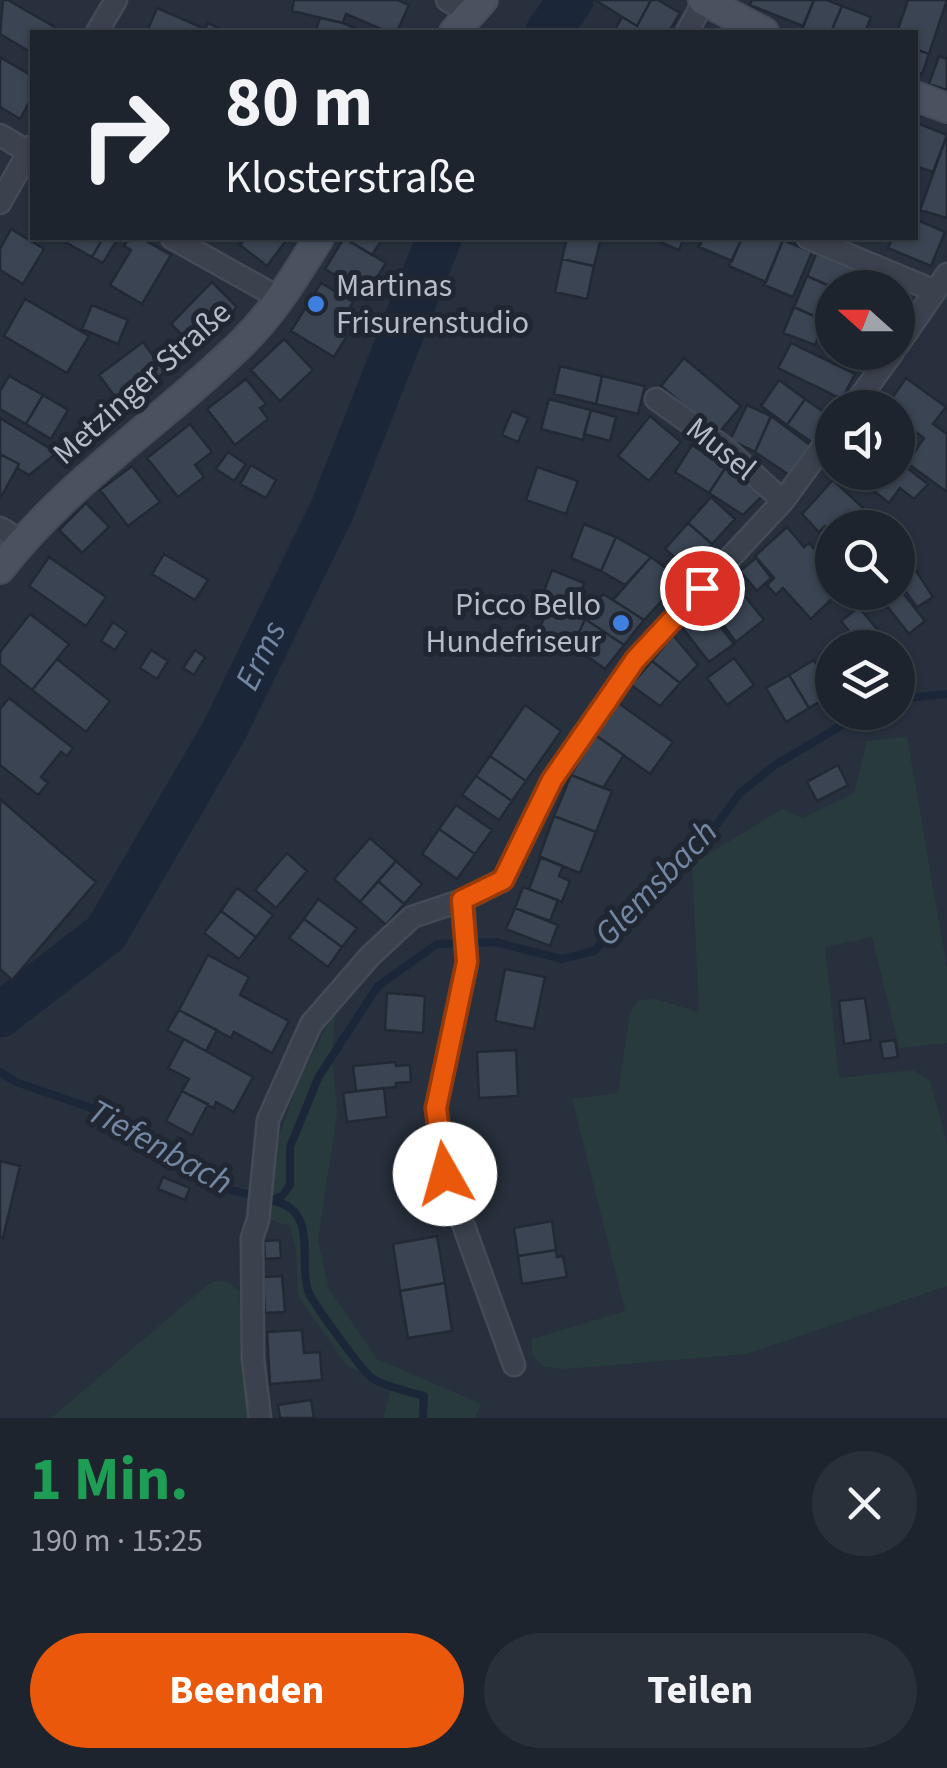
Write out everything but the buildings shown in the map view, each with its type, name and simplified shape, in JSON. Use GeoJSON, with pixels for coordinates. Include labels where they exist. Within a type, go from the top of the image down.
{"type":"FeatureCollection","features":[{"type":"Feature","properties":{"kind":"street"},"geometry":{"type":"LineString","coordinates":[[98,30],[116,0]]}},
{"type":"Feature","properties":{"kind":"street"},"geometry":{"type":"LineString","coordinates":[[688,30],[704,0],[732,8],[761,30]]}},
{"type":"Feature","properties":{"kind":"street"},"geometry":{"type":"LineString","coordinates":[[918,97],[947,108]]}},
{"type":"Feature","properties":{"kind":"street"},"geometry":{"type":"LineString","coordinates":[[0,135],[30,150]]}},
{"type":"Feature","properties":{"kind":"street"},"geometry":{"type":"LineString","coordinates":[[0,203],[30,153]]}},
{"type":"Feature","properties":{"kind":"street"},"geometry":{"type":"LineString","coordinates":[[176,240],[282,299]]}},
{"type":"Feature","properties":{"kind":"street","name":"Metzinger Straße"},"geometry":{"type":"LineString","coordinates":[[0,570],[11,534],[244,342],[282,299],[318,240]]}},
{"type":"Feature","properties":{"kind":"street"},"geometry":{"type":"LineString","coordinates":[[814,240],[941,282],[915,320]]}},
{"type":"Feature","properties":{"kind":"street","name":"Musel"},"geometry":{"type":"LineString","coordinates":[[656,400],[725,448],[783,501]]}},
{"type":"Feature","properties":{"kind":"street"},"geometry":{"type":"LineString","coordinates":[[260,1418],[253,1359],[252,1238],[258,1220],[268,1120],[311,1024],[370,956],[412,917],[464,908],[503,880],[552,780],[635,660],[783,501],[815,457]]}},
{"type":"Feature","properties":{"kind":"street"},"geometry":{"type":"LineString","coordinates":[[464,908],[467,962],[436,1108],[445,1174],[514,1365]]}},
{"type":"Feature","properties":{"kind":"shaded area"},"geometry":{"type":"Polygon","coordinates":[[[907,737],[947,968],[947,1043],[899,1048],[872,937],[825,947],[839,1078],[913,1070],[930,1081],[947,1143],[947,1286],[746,1354],[565,1369],[544,1367],[532,1355],[532,1339],[625,1311],[572,1099],[618,1093],[630,1012],[639,1000],[655,999],[699,1012],[692,864],[782,809],[803,818],[854,793],[867,741],[907,737]]]}},
{"type":"Feature","properties":{"kind":"shaded area"},"geometry":{"type":"Polygon","coordinates":[[[336,1009],[332,1052],[337,1114],[318,1240],[329,1289],[377,1359],[481,1404],[475,1418],[383,1418],[392,1387],[347,1366],[298,1296],[296,1251],[290,1226],[267,1219],[273,1154],[298,1082],[336,1009]]]}},
{"type":"Feature","properties":{"kind":"shaded area"},"geometry":{"type":"Polygon","coordinates":[[[226,1281],[239,1291],[249,1418],[51,1418],[211,1282],[226,1281]]]}},
{"type":"Feature","properties":{"kind":"waterway","name":"Erms"},"geometry":{"type":"LineString","coordinates":[[549,30],[571,0]]}},
{"type":"Feature","properties":{"kind":"waterway","name":"Erms"},"geometry":{"type":"LineString","coordinates":[[0,1015],[106,933],[224,731],[332,510],[438,240]]}},
{"type":"Feature","properties":{"kind":"waterway","name":"Glemsbach"},"geometry":{"type":"LineString","coordinates":[[915,697],[947,694]]}},
{"type":"Feature","properties":{"kind":"waterway","name":"Glemsbach"},"geometry":{"type":"LineString","coordinates":[[271,1200],[282,1196],[290,1185],[290,1147],[319,1076],[378,986],[437,944],[495,942],[562,959],[594,951],[664,875],[695,854],[740,793],[775,765],[834,730]]}},
{"type":"Feature","properties":{"kind":"waterway","name":"Tiefenbach"},"geometry":{"type":"LineString","coordinates":[[0,1072],[16,1082],[103,1112],[222,1188],[256,1196]]}},
{"type":"Feature","properties":{"kind":"waterway","name":"Tiefenbach"},"geometry":{"type":"LineString","coordinates":[[274,1201],[297,1216],[304,1241],[306,1283],[321,1312],[372,1378],[424,1396],[423,1418]]}},
{"type":"Feature","properties":{"kind":"place","name":"Martinas Frisurenstudio"},"geometry":{"type":"Point","coordinates":[316,304]}},
{"type":"Feature","properties":{"kind":"place","name":"Picco Bello Hundefriseur"},"geometry":{"type":"Point","coordinates":[621,623]}},
{"type":"Feature","properties":{"kind":"route"},"geometry":{"type":"LineString","coordinates":[[445,1174],[436,1108],[467,962],[462,900],[503,880],[552,780],[635,660],[702,588]]}}]}
